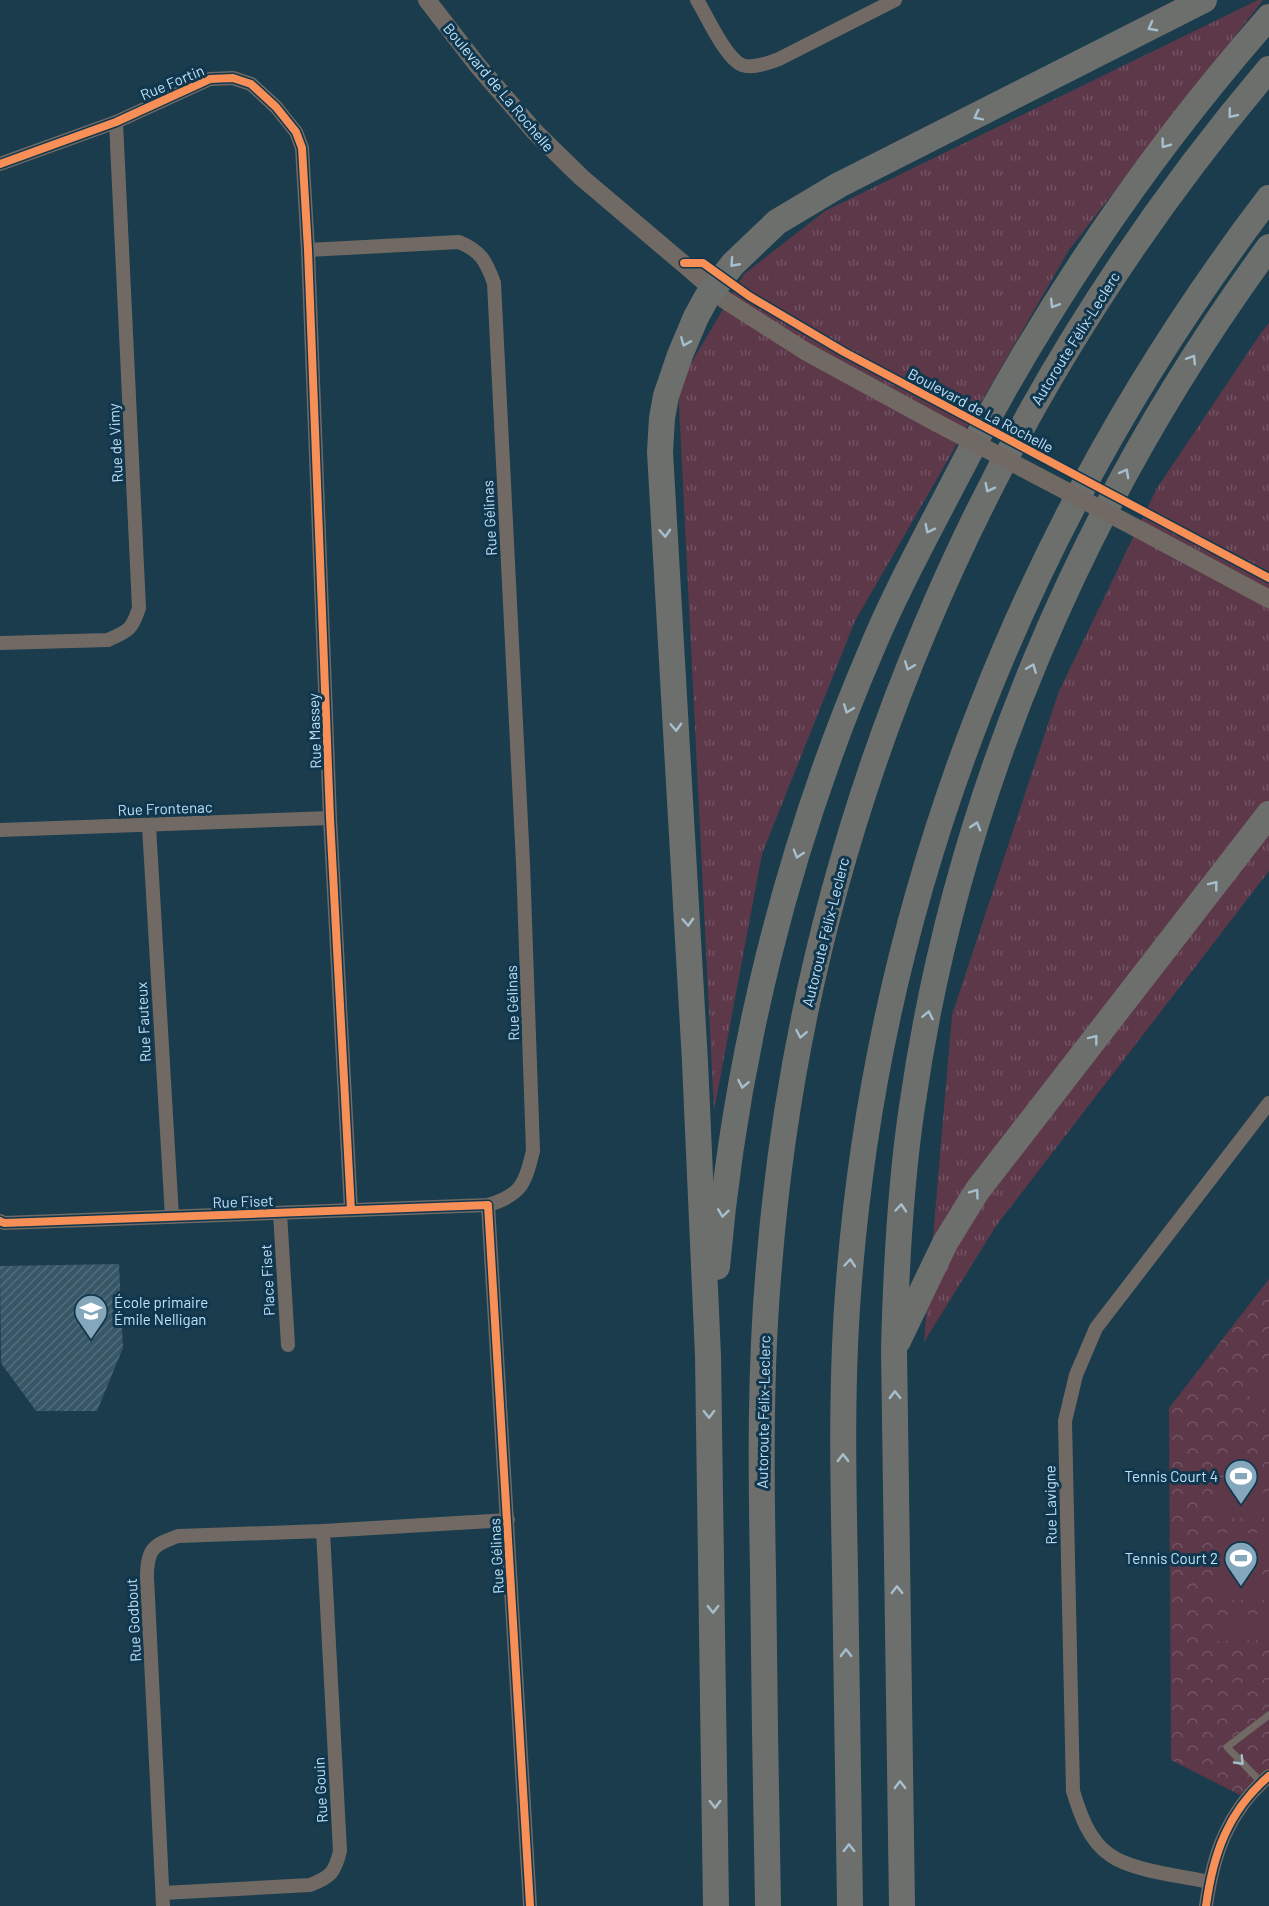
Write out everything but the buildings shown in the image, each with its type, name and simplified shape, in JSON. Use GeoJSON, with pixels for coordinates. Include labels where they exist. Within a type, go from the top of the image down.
{"type":"FeatureCollection","features":[{"type":"Feature","properties":{"kind":"highway"},"geometry":{"type":"LineString","coordinates":[[716,1906],[708,1356],[695,1062],[660,452],[663,408],[671,378],[696,317],[712,290],[733,264],[764,234],[798,208],[1204,0]]}},
{"type":"Feature","properties":{"kind":"highway"},"geometry":{"type":"LineString","coordinates":[[708,1356],[730,1155],[765,975],[789,881],[815,798],[869,654],[909,569],[971,448],[1065,286],[1158,153],[1218,76],[1269,17]]}},
{"type":"Feature","properties":{"kind":"highway","name":"Autoroute Félix-Leclerc"},"geometry":{"type":"LineString","coordinates":[[768,1906],[761,1455],[766,1306],[772,1230],[785,1122],[801,1029],[826,922],[849,839],[898,694],[936,599],[992,481],[1057,365],[1139,237],[1218,131],[1269,69]]}},
{"type":"Feature","properties":{"kind":"highway"},"geometry":{"type":"LineString","coordinates":[[850,1906],[843,1461],[846,1328],[852,1241],[863,1158],[877,1071],[901,958],[927,865],[967,743],[1013,628],[1047,556],[1088,475],[1149,371],[1226,254],[1269,198]]}},
{"type":"Feature","properties":{"kind":"highway"},"geometry":{"type":"LineString","coordinates":[[902,1906],[894,1350],[900,1208],[911,1109],[922,1043],[955,897],[975,827],[1021,694],[1045,635],[1107,506],[1182,376],[1269,247]]}},
{"type":"Feature","properties":{"kind":"highway"},"geometry":{"type":"LineString","coordinates":[[894,1350],[945,1243],[964,1210],[1015,1140],[1269,814]]}},
{"type":"Feature","properties":{"kind":"street","name":"Boulevard de La Rochelle"},"geometry":{"type":"LineString","coordinates":[[427,0],[478,66],[535,132],[581,177],[687,266],[712,290],[740,311],[796,345],[937,423],[1269,598]]}},
{"type":"Feature","properties":{"kind":"street"},"geometry":{"type":"LineString","coordinates":[[697,0],[730,56],[743,65],[762,65],[779,59],[895,0]]}},
{"type":"Feature","properties":{"kind":"street","name":"Rue Fortin"},"geometry":{"type":"LineString","coordinates":[[0,164],[116,122],[210,79],[233,78],[250,84],[276,107],[296,132],[302,148],[305,170],[308,250]]}},
{"type":"Feature","properties":{"kind":"street","name":"Rue de Vimy"},"geometry":{"type":"LineString","coordinates":[[0,644],[108,640],[123,634],[134,624],[139,608],[116,122]]}},
{"type":"Feature","properties":{"kind":"street","name":"Rue Gélinas"},"geometry":{"type":"LineString","coordinates":[[308,250],[459,242],[474,248],[488,265],[494,283],[523,863],[533,1151],[526,1179],[509,1199],[488,1205],[530,1906]]}},
{"type":"Feature","properties":{"kind":"street","name":"Rue Massey"},"geometry":{"type":"LineString","coordinates":[[308,250],[330,818],[351,1210]]}},
{"type":"Feature","properties":{"kind":"street","name":"Rue Frontenac"},"geometry":{"type":"LineString","coordinates":[[0,830],[330,818]]}},
{"type":"Feature","properties":{"kind":"street","name":"Rue Fauteux"},"geometry":{"type":"LineString","coordinates":[[149,826],[172,1217]]}},
{"type":"Feature","properties":{"kind":"street","name":"Rue Lavigne"},"geometry":{"type":"LineString","coordinates":[[1209,1882],[1136,1867],[1110,1856],[1094,1838],[1081,1817],[1073,1791],[1065,1421],[1076,1375],[1096,1328],[1269,1103]]}},
{"type":"Feature","properties":{"kind":"street","name":"Rue Fiset"},"geometry":{"type":"LineString","coordinates":[[0,1221],[4,1223],[488,1205]]}},
{"type":"Feature","properties":{"kind":"street","name":"Place Fiset"},"geometry":{"type":"LineString","coordinates":[[280,1213],[288,1345]]}},
{"type":"Feature","properties":{"kind":"street","name":"Rue Godbout"},"geometry":{"type":"LineString","coordinates":[[163,1900],[147,1577],[147,1561],[152,1549],[159,1542],[178,1536],[322,1531],[508,1520]]}},
{"type":"Feature","properties":{"kind":"street","name":"Rue Gouin"},"geometry":{"type":"LineString","coordinates":[[163,1900],[310,1885],[327,1878],[336,1867],[340,1851],[322,1531]]}},
{"type":"Feature","properties":{"kind":"street"},"geometry":{"type":"LineString","coordinates":[[1206,1906],[1209,1882],[1225,1831],[1242,1803],[1265,1779]]}},
{"type":"Feature","properties":{"kind":"lane"},"geometry":{"type":"LineString","coordinates":[[1265,1779],[1227,1747],[1269,1715]]}},
{"type":"Feature","properties":{"kind":"green space"},"geometry":{"type":"Polygon","coordinates":[[[1258,0],[1263,0],[1069,250],[855,621],[762,854],[714,1111],[678,385],[744,274],[825,211],[1258,0]]]}},
{"type":"Feature","properties":{"kind":"green space"},"geometry":{"type":"Polygon","coordinates":[[[1269,323],[1269,871],[996,1226],[924,1342],[952,1015],[1059,691],[1157,488],[1269,323]]]}},
{"type":"Feature","properties":{"kind":"green space"},"geometry":{"type":"Polygon","coordinates":[[[1269,1279],[1269,1769],[1240,1795],[1171,1760],[1169,1408],[1269,1279]]]}},
{"type":"Feature","properties":{"kind":"green space"},"geometry":{"type":"Polygon","coordinates":[[[1261,1372],[1269,1379],[1269,1412],[1245,1393],[1261,1372]]]}},
{"type":"Feature","properties":{"kind":"green space","name":"Tennis Court 4"},"geometry":{"type":"Polygon","coordinates":[[[1213,1492],[1269,1492],[1269,1518],[1213,1518],[1213,1492]]]}},
{"type":"Feature","properties":{"kind":"green space"},"geometry":{"type":"Polygon","coordinates":[[[1213,1533],[1269,1533],[1269,1559],[1213,1559],[1213,1533]]]}},
{"type":"Feature","properties":{"kind":"green space","name":"Tennis Court 2"},"geometry":{"type":"Polygon","coordinates":[[[1213,1574],[1269,1574],[1269,1600],[1213,1600],[1213,1574]]]}},
{"type":"Feature","properties":{"kind":"green space"},"geometry":{"type":"Polygon","coordinates":[[[1269,1614],[1269,1640],[1213,1641],[1213,1615],[1269,1614]]]}},
{"type":"Feature","properties":{"kind":"cycle path"},"geometry":{"type":"LineString","coordinates":[[0,164],[116,122],[210,79],[233,78],[251,84],[276,107],[296,132],[302,148],[330,818],[351,1210]]}},
{"type":"Feature","properties":{"kind":"cycle path"},"geometry":{"type":"LineString","coordinates":[[684,263],[703,263],[749,296],[844,352],[1269,578]]}},
{"type":"Feature","properties":{"kind":"cycle path"},"geometry":{"type":"LineString","coordinates":[[0,1221],[4,1223],[488,1205],[530,1906]]}},
{"type":"Feature","properties":{"kind":"cycle path"},"geometry":{"type":"LineString","coordinates":[[1206,1906],[1213,1869],[1225,1835],[1243,1804],[1269,1776]]}},
{"type":"Feature","properties":{"kind":"place","name":"École primaire Émile Nelligan"},"geometry":{"type":"Point","coordinates":[91,1340]}},
{"type":"Feature","properties":{"kind":"place","name":"Tennis Court 4"},"geometry":{"type":"Point","coordinates":[1241,1505]}},
{"type":"Feature","properties":{"kind":"place","name":"Tennis Court 2"},"geometry":{"type":"Point","coordinates":[1241,1587]}}]}
